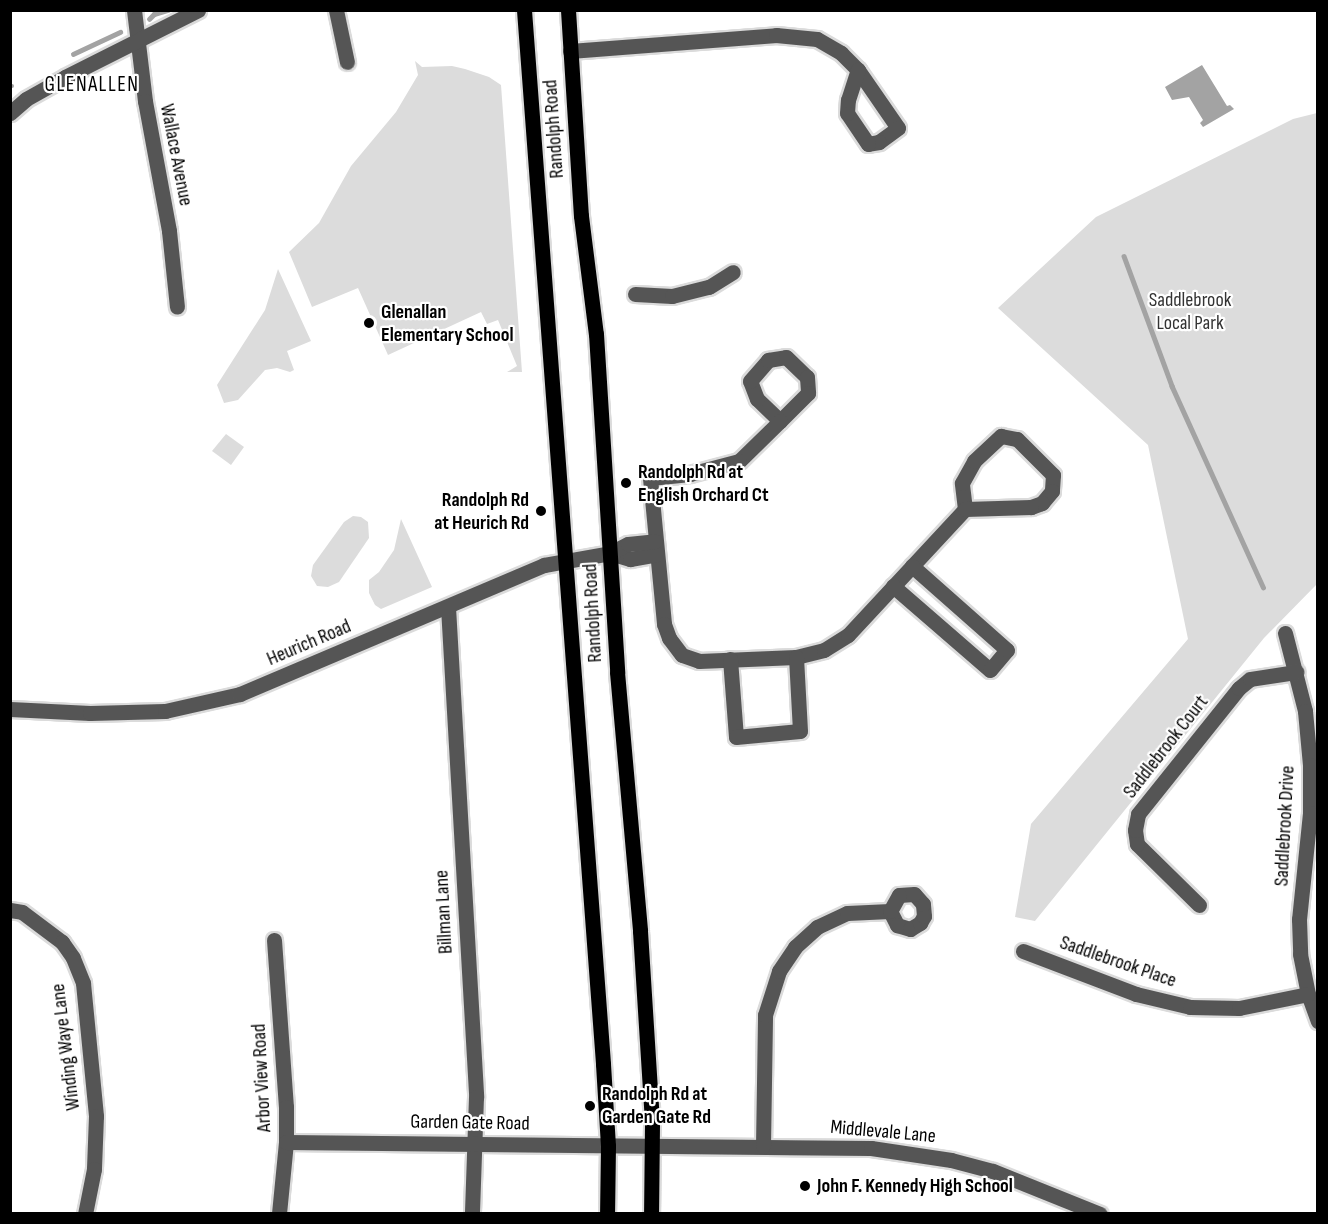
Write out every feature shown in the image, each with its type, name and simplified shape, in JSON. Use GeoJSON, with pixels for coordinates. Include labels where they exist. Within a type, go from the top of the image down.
{"type":"FeatureCollection","features":[{"type":"Feature","properties":{"kind":"main road","name":"Randolph Road"},"geometry":{"type":"LineString","coordinates":[[524,10],[608,1146],[607,1214]]}},
{"type":"Feature","properties":{"kind":"main road","name":"Randolph Road"},"geometry":{"type":"LineString","coordinates":[[568,10],[581,216],[596,334],[617,672],[639,931],[653,1147],[651,1214]]}},
{"type":"Feature","properties":{"kind":"street","name":"Wallace Avenue"},"geometry":{"type":"LineString","coordinates":[[134,10],[145,101],[169,231],[177,307]]}},
{"type":"Feature","properties":{"kind":"street"},"geometry":{"type":"LineString","coordinates":[[10,113],[26,99],[198,10]]}},
{"type":"Feature","properties":{"kind":"street"},"geometry":{"type":"LineString","coordinates":[[336,10],[347,62]]}},
{"type":"Feature","properties":{"kind":"street"},"geometry":{"type":"LineString","coordinates":[[570,51],[797,35],[817,39],[841,53],[858,69]]}},
{"type":"Feature","properties":{"kind":"street"},"geometry":{"type":"LineString","coordinates":[[635,294],[672,296],[709,287],[733,272]]}},
{"type":"Feature","properties":{"kind":"street"},"geometry":{"type":"LineString","coordinates":[[780,421],[739,461],[690,474],[650,478],[664,624],[669,638],[682,655],[699,661],[796,657],[824,650],[848,635],[965,509],[1030,507],[1042,502],[1052,491],[1053,475],[1017,439],[1001,436],[974,461],[962,483],[965,509]]}},
{"type":"Feature","properties":{"kind":"street","name":"Heurich Road"},"geometry":{"type":"LineString","coordinates":[[10,709],[90,713],[165,711],[240,694],[544,565],[610,553],[630,559],[656,548]]}},
{"type":"Feature","properties":{"kind":"street"},"geometry":{"type":"LineString","coordinates":[[893,586],[990,670],[1007,650],[912,566]]}},
{"type":"Feature","properties":{"kind":"street","name":"Billman Lane"},"geometry":{"type":"LineString","coordinates":[[448,607],[476,1097],[472,1214]]}},
{"type":"Feature","properties":{"kind":"street","name":"Saddlebrook Drive"},"geometry":{"type":"LineString","coordinates":[[1285,633],[1305,711],[1311,765],[1310,813],[1299,919],[1300,954],[1308,994],[1317,1021]]}},
{"type":"Feature","properties":{"kind":"street"},"geometry":{"type":"LineString","coordinates":[[730,659],[736,737],[800,731],[796,657]]}},
{"type":"Feature","properties":{"kind":"street","name":"Saddlebrook Court"},"geometry":{"type":"LineString","coordinates":[[1199,905],[1137,844],[1135,830],[1138,814],[1239,688],[1250,679],[1296,672]]}},
{"type":"Feature","properties":{"kind":"street","name":"Winding Waye Lane"},"geometry":{"type":"LineString","coordinates":[[10,910],[22,912],[62,942],[73,958],[83,984],[96,1116],[94,1169],[85,1214]]}},
{"type":"Feature","properties":{"kind":"street"},"geometry":{"type":"LineString","coordinates":[[763,1146],[765,1015],[779,971],[795,947],[817,927],[847,913],[890,911]]}},
{"type":"Feature","properties":{"kind":"street","name":"Arbor View Road"},"geometry":{"type":"LineString","coordinates":[[273,940],[286,1142],[279,1214]]}},
{"type":"Feature","properties":{"kind":"street","name":"Saddlebrook Place"},"geometry":{"type":"LineString","coordinates":[[1023,951],[1136,994],[1190,1007],[1239,1008],[1308,994]]}},
{"type":"Feature","properties":{"kind":"street","name":"Garden Gate Road"},"geometry":{"type":"LineString","coordinates":[[286,1142],[653,1147]]}},
{"type":"Feature","properties":{"kind":"street","name":"Middlevale Lane"},"geometry":{"type":"LineString","coordinates":[[653,1147],[871,1148],[951,1160],[993,1171],[1100,1214]]}},
{"type":"Feature","properties":{"kind":"green space"},"geometry":{"type":"Polygon","coordinates":[[[415,61],[422,67],[452,66],[465,69],[489,77],[501,85],[522,372],[507,372],[517,366],[498,320],[487,324],[481,312],[388,355],[358,288],[312,307],[289,252],[319,223],[351,166],[396,112],[418,75],[415,61]]]}},
{"type":"Feature","properties":{"kind":"green space","name":"Saddlebrook Local Park"},"geometry":{"type":"Polygon","coordinates":[[[1317,113],[1317,584],[1264,638],[1035,921],[1015,917],[1031,824],[1188,639],[1148,445],[998,308],[1096,217],[1293,119],[1317,113]]]}},
{"type":"Feature","properties":{"kind":"green space"},"geometry":{"type":"Polygon","coordinates":[[[278,269],[311,341],[287,351],[294,370],[290,372],[277,368],[265,370],[238,400],[224,403],[217,385],[265,310],[278,269]]]}},
{"type":"Feature","properties":{"kind":"green space"},"geometry":{"type":"Polygon","coordinates":[[[226,434],[244,447],[231,465],[212,451],[226,434]]]}},
{"type":"Feature","properties":{"kind":"green space"},"geometry":{"type":"Polygon","coordinates":[[[353,516],[361,517],[368,522],[369,538],[339,582],[328,587],[317,586],[311,576],[313,565],[344,522],[353,516]]]}},
{"type":"Feature","properties":{"kind":"green space"},"geometry":{"type":"Polygon","coordinates":[[[401,519],[432,587],[381,609],[375,605],[369,593],[369,580],[379,572],[394,550],[401,519]]]}},
{"type":"Feature","properties":{"kind":"shaded area"},"geometry":{"type":"Polygon","coordinates":[[[1202,65],[1227,106],[1230,105],[1234,109],[1203,127],[1200,123],[1203,120],[1189,97],[1172,100],[1165,87],[1202,65]]]}},
{"type":"Feature","properties":{"kind":"waterway"},"geometry":{"type":"LineString","coordinates":[[149,19],[154,14],[168,10]]}},
{"type":"Feature","properties":{"kind":"waterway"},"geometry":{"type":"LineString","coordinates":[[73,54],[120,32]]}},
{"type":"Feature","properties":{"kind":"waterway"},"geometry":{"type":"LineString","coordinates":[[1124,256],[1172,386],[1263,587]]}},
{"type":"Feature","properties":{"kind":"place","name":"Glenallan Elementary School"},"geometry":{"type":"Point","coordinates":[369,323]}},
{"type":"Feature","properties":{"kind":"place","name":"Randolph Rd at English Orchard Ct"},"geometry":{"type":"Point","coordinates":[626,483]}},
{"type":"Feature","properties":{"kind":"place","name":"Randolph Rd at Heurich Rd"},"geometry":{"type":"Point","coordinates":[541,511]}},
{"type":"Feature","properties":{"kind":"place","name":"Randolph Rd at Garden Gate Rd"},"geometry":{"type":"Point","coordinates":[590,1106]}},
{"type":"Feature","properties":{"kind":"place","name":"John F. Kennedy High School"},"geometry":{"type":"Point","coordinates":[805,1186]}},
{"type":"Feature","properties":{"kind":"district","name":"GLENALLEN"},"geometry":{"type":"Point","coordinates":[92,85]}}]}
